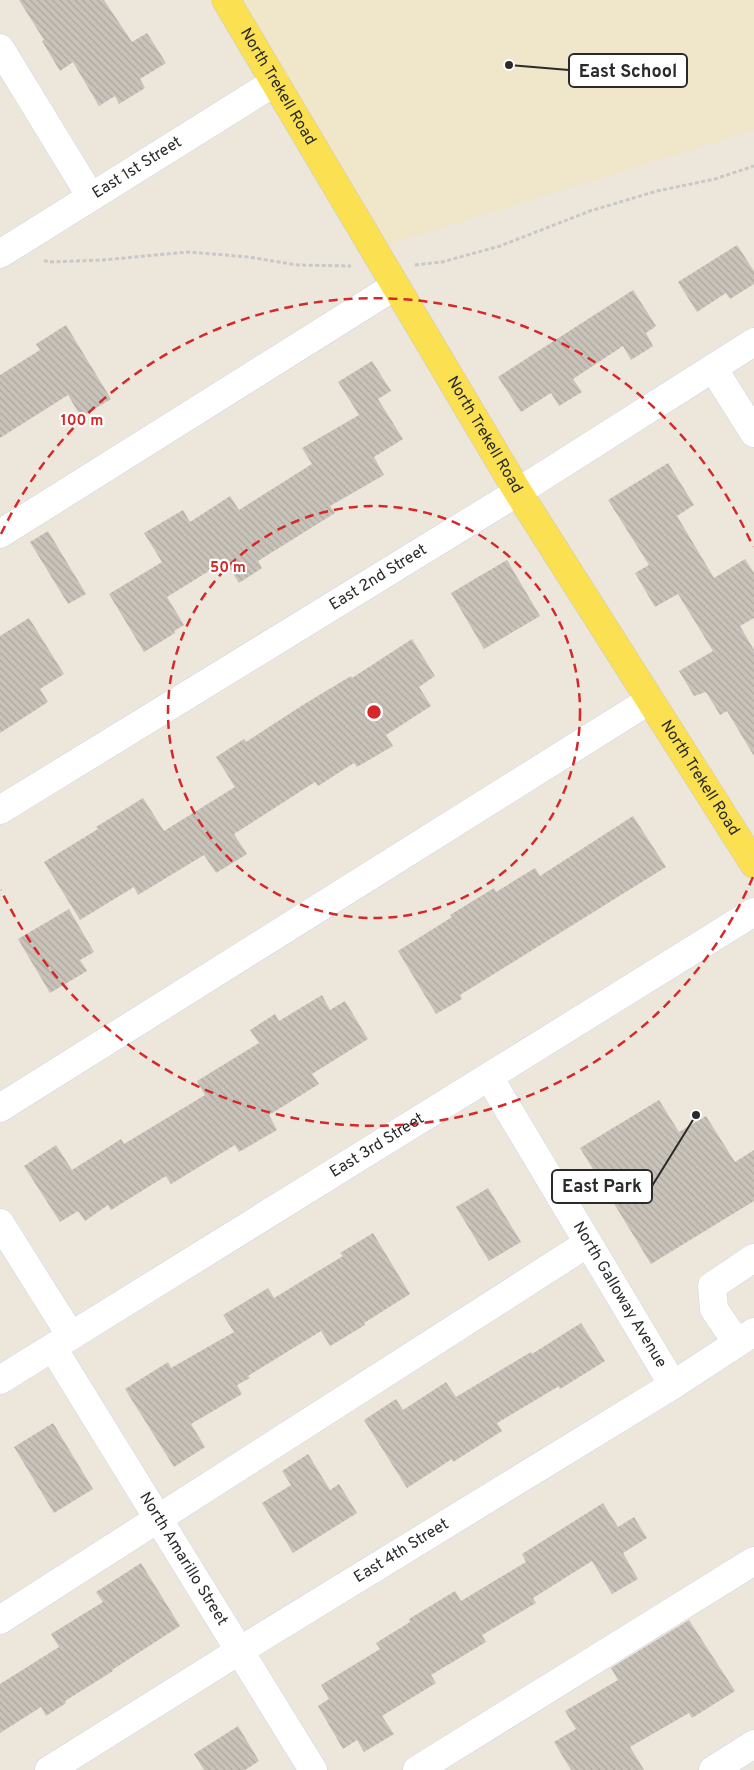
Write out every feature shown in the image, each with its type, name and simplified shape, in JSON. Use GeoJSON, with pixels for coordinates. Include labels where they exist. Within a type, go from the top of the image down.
{"type":"FeatureCollection","features":[{"type":"Feature","properties":{"kind":"main road","name":"North Trekell Road"},"geometry":{"type":"LineString","coordinates":[[226,0],[518,492],[754,864]]}},
{"type":"Feature","properties":{"kind":"street"},"geometry":{"type":"LineString","coordinates":[[0,48],[91,197]]}},
{"type":"Feature","properties":{"kind":"street","name":"East 1st Street"},"geometry":{"type":"LineString","coordinates":[[0,254],[275,82]]}},
{"type":"Feature","properties":{"kind":"street"},"geometry":{"type":"LineString","coordinates":[[0,534],[390,276]]}},
{"type":"Feature","properties":{"kind":"street","name":"East 2nd Street"},"geometry":{"type":"LineString","coordinates":[[0,810],[518,492],[754,342]]}},
{"type":"Feature","properties":{"kind":"street"},"geometry":{"type":"LineString","coordinates":[[714,368],[754,433]]}},
{"type":"Feature","properties":{"kind":"street"},"geometry":{"type":"LineString","coordinates":[[0,1108],[650,700]]}},
{"type":"Feature","properties":{"kind":"street","name":"East 3rd Street"},"geometry":{"type":"LineString","coordinates":[[0,1380],[754,912]]}},
{"type":"Feature","properties":{"kind":"street","name":"North Galloway Avenue"},"geometry":{"type":"LineString","coordinates":[[489,1077],[673,1385]]}},
{"type":"Feature","properties":{"kind":"street","name":"North Amarillo Street"},"geometry":{"type":"LineString","coordinates":[[0,1223],[158,1519],[313,1770]]}},
{"type":"Feature","properties":{"kind":"street"},"geometry":{"type":"LineString","coordinates":[[0,1620],[588,1243]]}},
{"type":"Feature","properties":{"kind":"street"},"geometry":{"type":"LineString","coordinates":[[745,1337],[714,1309],[712,1286],[754,1258]]}},
{"type":"Feature","properties":{"kind":"street","name":"East 4th Street"},"geometry":{"type":"LineString","coordinates":[[49,1770],[239,1651],[673,1385],[745,1337]]}},
{"type":"Feature","properties":{"kind":"street"},"geometry":{"type":"LineString","coordinates":[[417,1770],[754,1561]]}},
{"type":"Feature","properties":{"kind":"street"},"geometry":{"type":"LineString","coordinates":[[713,1770],[754,1744]]}},
{"type":"Feature","properties":{"kind":"path"},"geometry":{"type":"LineString","coordinates":[[41,259],[48,262],[103,260],[188,252],[249,257],[297,265],[390,276],[500,246],[600,208],[657,191],[715,179],[754,166]]}},
{"type":"Feature","properties":{"kind":"shaded area"},"geometry":{"type":"Polygon","coordinates":[[[226,0],[754,0],[754,130],[374,249],[226,0]]]}},
{"type":"Feature","properties":{"kind":"building"},"geometry":{"type":"Polygon","coordinates":[[[19,0],[104,0],[132,42],[147,33],[166,63],[140,79],[145,88],[119,104],[115,96],[99,106],[73,62],[60,71],[42,41],[44,40],[19,0]]]}},
{"type":"Feature","properties":{"kind":"building"},"geometry":{"type":"Polygon","coordinates":[[[737,245],[754,271],[754,284],[730,299],[726,293],[697,312],[678,282],[737,245]]]}},
{"type":"Feature","properties":{"kind":"building"},"geometry":{"type":"Polygon","coordinates":[[[633,290],[656,326],[646,333],[653,346],[631,360],[623,346],[573,379],[582,392],[559,406],[551,393],[521,412],[498,377],[633,290]]]}},
{"type":"Feature","properties":{"kind":"building"},"geometry":{"type":"Polygon","coordinates":[[[66,325],[111,399],[81,417],[68,395],[0,438],[0,375],[40,350],[36,344],[66,325]]]}},
{"type":"Feature","properties":{"kind":"building"},"geometry":{"type":"Polygon","coordinates":[[[372,361],[391,391],[378,399],[403,439],[374,457],[384,475],[330,506],[335,513],[258,561],[262,568],[239,583],[225,561],[167,597],[184,625],[174,631],[175,633],[144,652],[109,594],[162,562],[144,533],[183,510],[190,522],[230,496],[239,510],[312,464],[302,448],[359,415],[338,382],[372,361]]]}},
{"type":"Feature","properties":{"kind":"building"},"geometry":{"type":"Polygon","coordinates":[[[668,463],[694,505],[677,516],[714,578],[745,559],[754,573],[754,618],[740,626],[754,650],[754,756],[727,711],[720,715],[706,692],[694,696],[679,671],[713,651],[678,594],[655,607],[635,573],[649,565],[608,500],[668,463]]]}},
{"type":"Feature","properties":{"kind":"building"},"geometry":{"type":"Polygon","coordinates":[[[48,531],[86,594],[68,604],[30,542],[48,531]]]}},
{"type":"Feature","properties":{"kind":"building"},"geometry":{"type":"Polygon","coordinates":[[[507,560],[540,616],[484,649],[451,593],[507,560]]]}},
{"type":"Feature","properties":{"kind":"building"},"geometry":{"type":"Polygon","coordinates":[[[29,618],[64,674],[40,689],[48,702],[0,733],[0,636],[29,618]]]}},
{"type":"Feature","properties":{"kind":"building"},"geometry":{"type":"Polygon","coordinates":[[[412,639],[435,676],[419,687],[431,706],[386,735],[393,746],[357,767],[354,763],[318,786],[315,782],[234,834],[247,854],[216,873],[204,855],[138,895],[134,887],[80,920],[44,862],[98,829],[96,827],[143,798],[164,831],[235,787],[216,757],[244,739],[246,742],[306,703],[351,676],[352,678],[412,639]]]}},
{"type":"Feature","properties":{"kind":"building"},"geometry":{"type":"Polygon","coordinates":[[[633,816],[666,867],[460,995],[462,999],[436,1014],[398,951],[452,917],[450,915],[494,888],[496,892],[535,868],[540,876],[633,816]]]}},
{"type":"Feature","properties":{"kind":"building"},"geometry":{"type":"Polygon","coordinates":[[[69,909],[94,952],[80,960],[87,971],[50,993],[18,939],[69,909]]]}},
{"type":"Feature","properties":{"kind":"building"},"geometry":{"type":"Polygon","coordinates":[[[322,995],[330,1010],[345,1001],[368,1039],[312,1074],[319,1084],[269,1115],[277,1130],[239,1152],[235,1145],[171,1184],[166,1176],[111,1210],[108,1205],[85,1221],[78,1211],[60,1222],[24,1166],[56,1145],[72,1170],[121,1139],[124,1144],[205,1095],[197,1081],[259,1043],[250,1030],[275,1014],[279,1021],[322,995]]]}},
{"type":"Feature","properties":{"kind":"building"},"geometry":{"type":"Polygon","coordinates":[[[659,1100],[679,1132],[706,1116],[735,1162],[754,1150],[754,1201],[651,1264],[580,1148],[659,1100]]]}},
{"type":"Feature","properties":{"kind":"building"},"geometry":{"type":"Polygon","coordinates":[[[488,1188],[521,1242],[489,1261],[456,1207],[488,1188]]]}},
{"type":"Feature","properties":{"kind":"building"},"geometry":{"type":"Polygon","coordinates":[[[373,1233],[410,1294],[330,1346],[321,1331],[248,1376],[250,1378],[237,1385],[242,1394],[191,1424],[205,1447],[174,1467],[125,1389],[168,1362],[171,1368],[234,1332],[223,1315],[268,1288],[274,1298],[343,1256],[340,1253],[373,1233]]]}},
{"type":"Feature","properties":{"kind":"building"},"geometry":{"type":"Polygon","coordinates":[[[581,1323],[605,1361],[560,1389],[559,1386],[497,1423],[502,1431],[453,1462],[452,1459],[407,1488],[364,1420],[396,1399],[403,1410],[446,1382],[456,1397],[531,1352],[532,1354],[581,1323]]]}},
{"type":"Feature","properties":{"kind":"building"},"geometry":{"type":"Polygon","coordinates":[[[53,1423],[93,1489],[54,1513],[14,1447],[53,1423]]]}},
{"type":"Feature","properties":{"kind":"building"},"geometry":{"type":"Polygon","coordinates":[[[308,1454],[330,1490],[339,1484],[357,1513],[293,1553],[262,1503],[291,1485],[282,1471],[308,1454]]]}},
{"type":"Feature","properties":{"kind":"building"},"geometry":{"type":"Polygon","coordinates":[[[603,1503],[618,1527],[634,1517],[647,1538],[623,1553],[638,1579],[612,1594],[592,1561],[533,1598],[536,1603],[482,1635],[486,1642],[431,1675],[436,1683],[382,1716],[394,1734],[364,1752],[357,1740],[343,1749],[318,1706],[329,1699],[321,1685],[380,1649],[376,1643],[410,1622],[409,1619],[455,1591],[461,1601],[526,1562],[522,1554],[603,1503]]]}},
{"type":"Feature","properties":{"kind":"building"},"geometry":{"type":"Polygon","coordinates":[[[141,1563],[180,1626],[65,1701],[66,1703],[46,1716],[41,1707],[0,1733],[0,1684],[59,1647],[51,1634],[103,1602],[96,1592],[141,1563]]]}},
{"type":"Feature","properties":{"kind":"building"},"geometry":{"type":"Polygon","coordinates":[[[689,1620],[735,1691],[692,1718],[689,1713],[630,1747],[644,1770],[571,1770],[554,1742],[576,1729],[565,1711],[618,1680],[611,1668],[689,1620]]]}},
{"type":"Feature","properties":{"kind":"building"},"geometry":{"type":"Polygon","coordinates":[[[238,1726],[259,1761],[245,1770],[204,1770],[194,1754],[238,1726]]]}},
{"type":"Feature","properties":{"kind":"place","name":"East School"},"geometry":{"type":"Point","coordinates":[509,65]}},
{"type":"Feature","properties":{"kind":"place","name":"East Park"},"geometry":{"type":"Point","coordinates":[696,1115]}}]}
